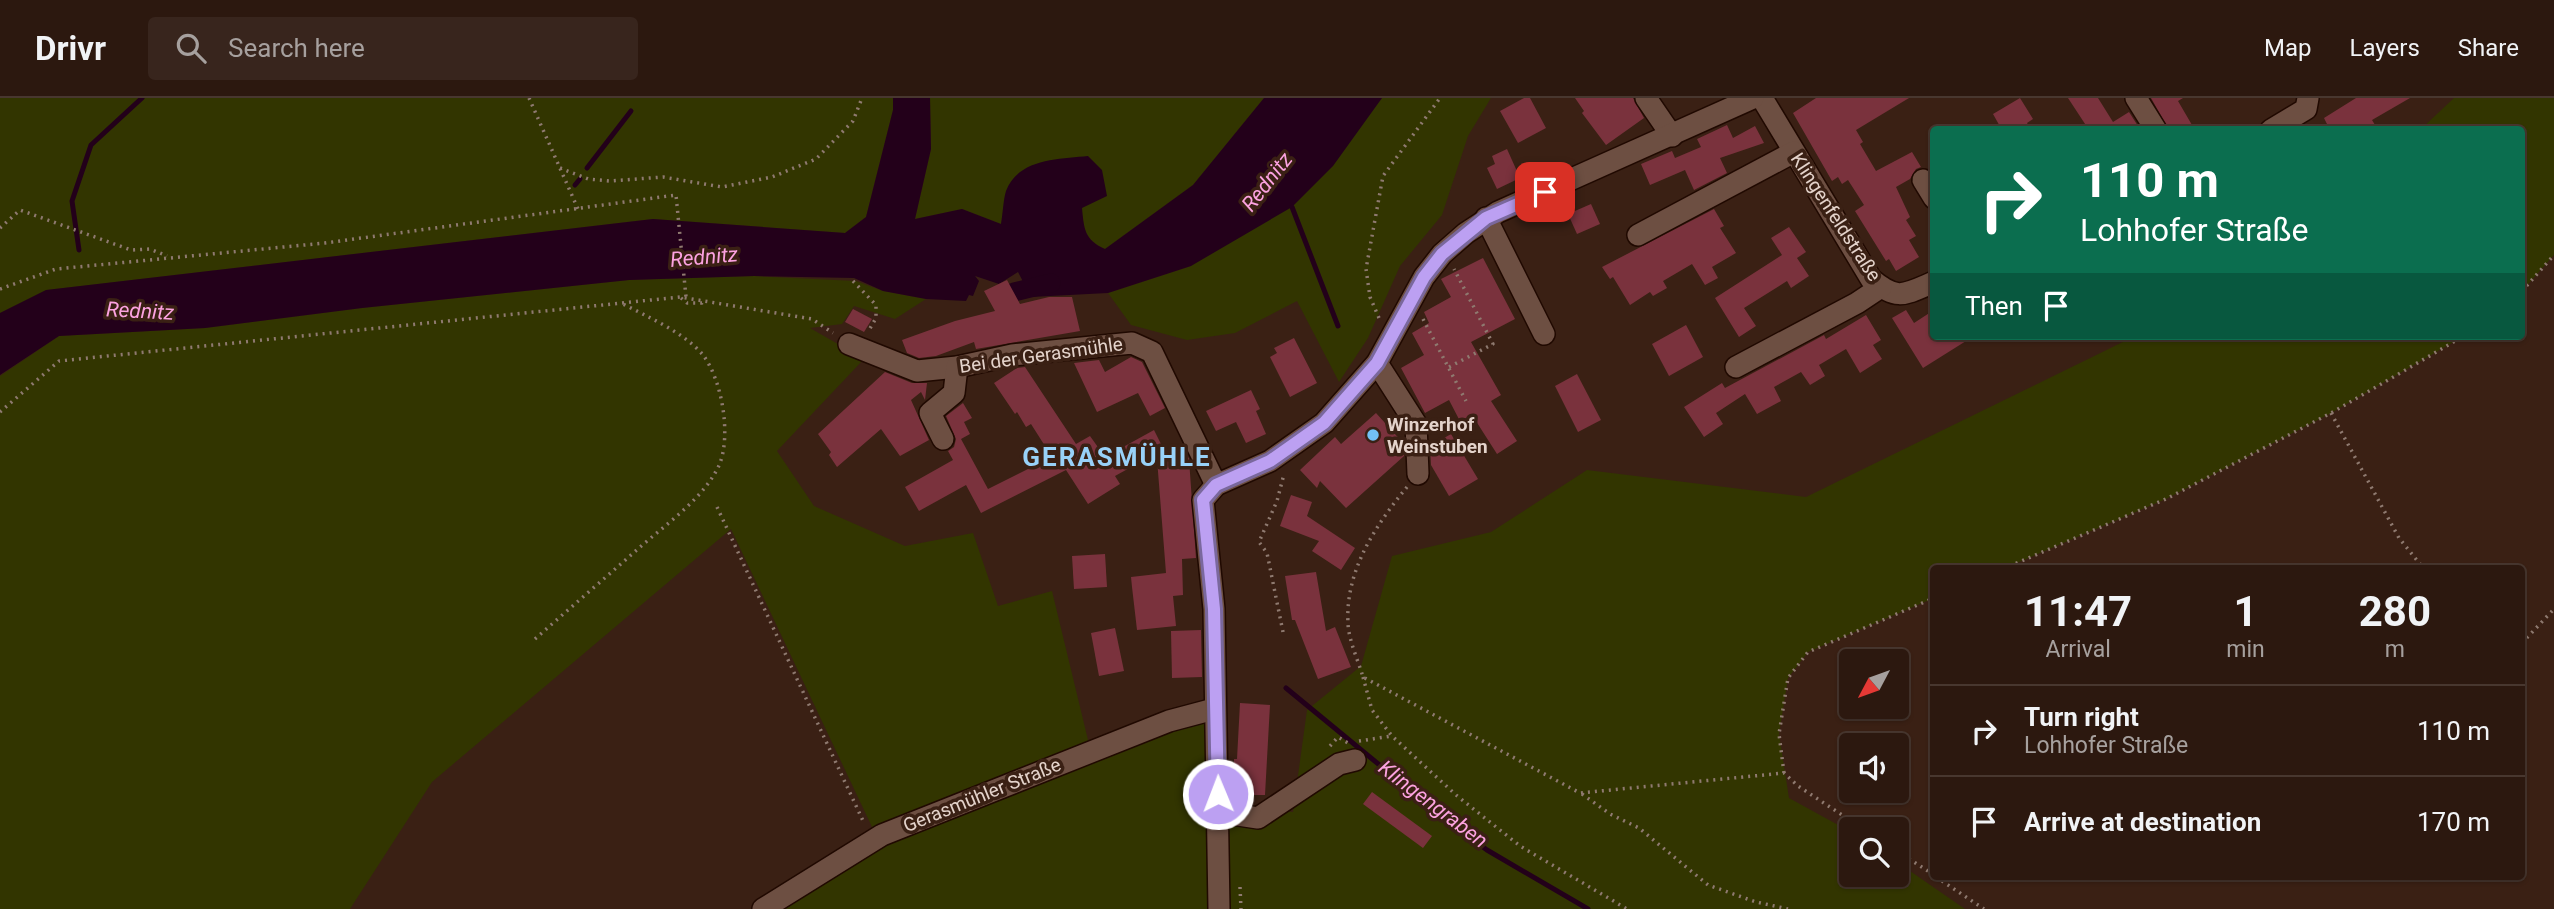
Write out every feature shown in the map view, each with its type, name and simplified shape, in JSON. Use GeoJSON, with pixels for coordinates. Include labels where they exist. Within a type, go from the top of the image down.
{"type":"FeatureCollection","features":[{"type":"Feature","properties":{"kind":"street"},"geometry":{"type":"LineString","coordinates":[[1646,98],[1672,136]]}},
{"type":"Feature","properties":{"kind":"street","name":"Klingenfeldstraße"},"geometry":{"type":"LineString","coordinates":[[1762,98],[1871,279],[1888,293],[1907,293],[1930,284]]}},
{"type":"Feature","properties":{"kind":"street"},"geometry":{"type":"LineString","coordinates":[[2136,98],[2154,126]]}},
{"type":"Feature","properties":{"kind":"street"},"geometry":{"type":"LineString","coordinates":[[2277,126],[2306,108],[2308,98]]}},
{"type":"Feature","properties":{"kind":"street"},"geometry":{"type":"LineString","coordinates":[[1219,909],[1214,609],[1203,500],[1216,485],[1277,456],[1324,423],[1377,363],[1410,303],[1442,254],[1486,218],[1672,136],[1742,100]]}},
{"type":"Feature","properties":{"kind":"street"},"geometry":{"type":"LineString","coordinates":[[1638,235],[1794,152]]}},
{"type":"Feature","properties":{"kind":"street"},"geometry":{"type":"LineString","coordinates":[[1486,218],[1544,334]]}},
{"type":"Feature","properties":{"kind":"street"},"geometry":{"type":"LineString","coordinates":[[1736,367],[1857,303],[1881,286]]}},
{"type":"Feature","properties":{"kind":"street","name":"Bei der Gerasmühle"},"geometry":{"type":"LineString","coordinates":[[853,347],[917,371],[957,367],[1012,355],[1132,343],[1152,352],[1216,485]]}},
{"type":"Feature","properties":{"kind":"street"},"geometry":{"type":"LineString","coordinates":[[1377,363],[1416,424],[1418,474]]}},
{"type":"Feature","properties":{"kind":"street"},"geometry":{"type":"LineString","coordinates":[[943,439],[930,413],[954,393],[957,367]]}},
{"type":"Feature","properties":{"kind":"street","name":"Gerasmühler Straße"},"geometry":{"type":"LineString","coordinates":[[764,909],[882,835],[1169,721],[1214,709]]}},
{"type":"Feature","properties":{"kind":"street"},"geometry":{"type":"LineString","coordinates":[[1218,803],[1258,818],[1354,751]]}},
{"type":"Feature","properties":{"kind":"path"},"geometry":{"type":"LineString","coordinates":[[529,98],[578,209]]}},
{"type":"Feature","properties":{"kind":"path"},"geometry":{"type":"LineString","coordinates":[[560,168],[599,180],[663,177],[722,187],[772,177],[816,159],[853,121],[862,98]]}},
{"type":"Feature","properties":{"kind":"path"},"geometry":{"type":"LineString","coordinates":[[1388,344],[1370,297],[1366,269],[1373,222],[1383,176],[1440,98]]}},
{"type":"Feature","properties":{"kind":"path"},"geometry":{"type":"LineString","coordinates":[[0,289],[56,269],[325,243],[676,195],[686,297]]}},
{"type":"Feature","properties":{"kind":"path"},"geometry":{"type":"LineString","coordinates":[[0,228],[20,210],[131,250],[150,249],[169,257]]}},
{"type":"Feature","properties":{"kind":"path"},"geometry":{"type":"LineString","coordinates":[[1442,254],[1449,260],[1493,344],[1449,367]]}},
{"type":"Feature","properties":{"kind":"path"},"geometry":{"type":"LineString","coordinates":[[2525,288],[2554,255]]}},
{"type":"Feature","properties":{"kind":"path"},"geometry":{"type":"LineString","coordinates":[[0,412],[59,361],[680,297],[812,319],[853,347],[876,318],[876,305],[853,281]]}},
{"type":"Feature","properties":{"kind":"path"},"geometry":{"type":"LineString","coordinates":[[680,297],[687,303],[702,303],[704,300]]}},
{"type":"Feature","properties":{"kind":"path"},"geometry":{"type":"LineString","coordinates":[[535,639],[673,518],[706,486],[720,462],[725,428],[719,387],[703,355],[669,328],[621,303]]}},
{"type":"Feature","properties":{"kind":"path"},"geometry":{"type":"LineString","coordinates":[[1410,303],[1418,309],[1466,401]]}},
{"type":"Feature","properties":{"kind":"path"},"geometry":{"type":"LineString","coordinates":[[2012,565],[2166,499],[2331,413],[2457,340]]}},
{"type":"Feature","properties":{"kind":"path"},"geometry":{"type":"LineString","coordinates":[[2331,413],[2399,538],[2421,565]]}},
{"type":"Feature","properties":{"kind":"path"},"geometry":{"type":"LineString","coordinates":[[1277,456],[1285,477],[1259,542],[1267,553],[1283,632]]}},
{"type":"Feature","properties":{"kind":"path"},"geometry":{"type":"LineString","coordinates":[[1418,474],[1377,523],[1353,576],[1348,625],[1372,709],[1392,736],[1455,795],[1521,846],[1627,909]]}},
{"type":"Feature","properties":{"kind":"path"},"geometry":{"type":"LineString","coordinates":[[717,507],[865,827],[882,835]]}},
{"type":"Feature","properties":{"kind":"path"},"geometry":{"type":"LineString","coordinates":[[1845,817],[1798,786],[1784,773],[1779,734],[1788,678],[1808,652],[1930,600]]}},
{"type":"Feature","properties":{"kind":"path"},"geometry":{"type":"LineString","coordinates":[[2525,640],[2554,610]]}},
{"type":"Feature","properties":{"kind":"path"},"geometry":{"type":"LineString","coordinates":[[1363,677],[1580,793],[1610,814],[1639,828],[1708,885],[1756,902],[1788,909]]}},
{"type":"Feature","properties":{"kind":"path"},"geometry":{"type":"LineString","coordinates":[[1354,751],[1392,736]]}},
{"type":"Feature","properties":{"kind":"path"},"geometry":{"type":"LineString","coordinates":[[1580,793],[1784,773]]}},
{"type":"Feature","properties":{"kind":"path"},"geometry":{"type":"LineString","coordinates":[[1909,859],[1930,873]]}},
{"type":"Feature","properties":{"kind":"path"},"geometry":{"type":"LineString","coordinates":[[1941,880],[1984,909]]}},
{"type":"Feature","properties":{"kind":"shaded area"},"geometry":{"type":"Polygon","coordinates":[[[0,98],[893,98],[893,110],[866,217],[845,233],[653,219],[47,290],[0,313],[0,98]]]}},
{"type":"Feature","properties":{"kind":"shaded area"},"geometry":{"type":"Polygon","coordinates":[[[930,98],[1264,98],[1193,185],[1105,249],[1089,237],[1084,227],[1081,208],[1007,190],[1001,224],[962,209],[915,219],[931,149],[930,98]]]}},
{"type":"Feature","properties":{"kind":"shaded area"},"geometry":{"type":"Polygon","coordinates":[[[1382,98],[1491,98],[1468,136],[1442,215],[1400,266],[1368,338],[1339,382],[1297,301],[1235,333],[1187,340],[1131,325],[1108,293],[1191,266],[1369,114],[1382,98]]]}},
{"type":"Feature","properties":{"kind":"shaded area"},"geometry":{"type":"Polygon","coordinates":[[[2454,98],[2554,98],[2554,255],[2525,288],[2525,126],[2424,126],[2454,98]]]}},
{"type":"Feature","properties":{"kind":"shaded area"},"geometry":{"type":"Polygon","coordinates":[[[754,276],[856,281],[883,291],[926,299],[895,319],[854,306],[842,324],[810,328],[864,359],[777,451],[814,506],[905,546],[973,533],[998,606],[1052,591],[1088,740],[1213,713],[1221,804],[1293,812],[1307,710],[1361,666],[1392,556],[1491,532],[1587,470],[1806,497],[2127,340],[2457,340],[2331,413],[2166,499],[2012,565],[1930,565],[1930,600],[1808,652],[1788,678],[1779,734],[1789,798],[1839,825],[1839,887],[1909,887],[1909,870],[1965,909],[756,909],[873,829],[731,529],[432,782],[350,909],[0,909],[0,376],[59,336],[205,328],[362,308],[629,280],[754,276]]]}},
{"type":"Feature","properties":{"kind":"water","name":"Rednitz"},"geometry":{"type":"Polygon","coordinates":[[[893,98],[930,98],[931,149],[915,219],[962,209],[1001,224],[1006,191],[1020,172],[1041,162],[1088,156],[1102,170],[1107,196],[1082,208],[1083,222],[1086,233],[1093,242],[1105,249],[1193,185],[1264,98],[1382,98],[1333,166],[1292,207],[1191,266],[1108,293],[1031,297],[1018,272],[999,284],[975,276],[979,281],[973,296],[969,295],[966,301],[926,299],[883,291],[854,278],[754,276],[629,280],[362,308],[205,328],[59,336],[0,375],[0,313],[46,290],[653,219],[845,233],[866,217],[893,110],[893,98]]]}},
{"type":"Feature","properties":{"kind":"building"},"geometry":{"type":"Polygon","coordinates":[[[1524,98],[1530,98],[1546,128],[1518,143],[1500,111],[1524,98]]]}},
{"type":"Feature","properties":{"kind":"building"},"geometry":{"type":"Polygon","coordinates":[[[1575,98],[1633,98],[1644,118],[1606,145],[1582,113],[1584,111],[1575,98]]]}},
{"type":"Feature","properties":{"kind":"building"},"geometry":{"type":"Polygon","coordinates":[[[1816,98],[1909,98],[1856,130],[1863,142],[1860,144],[1876,171],[1912,152],[1921,167],[1916,169],[1910,179],[1896,187],[1910,217],[1906,220],[1916,236],[1909,240],[1919,257],[1896,271],[1889,259],[1886,261],[1855,211],[1864,205],[1848,180],[1842,184],[1838,177],[1832,181],[1793,113],[1816,98]]]}},
{"type":"Feature","properties":{"kind":"building"},"geometry":{"type":"Polygon","coordinates":[[[2020,98],[2033,119],[2027,123],[2029,126],[2000,126],[1993,114],[2020,98]]]}},
{"type":"Feature","properties":{"kind":"building"},"geometry":{"type":"Polygon","coordinates":[[[2068,98],[2098,98],[2113,122],[2129,112],[2138,126],[2086,126],[2068,98]]]}},
{"type":"Feature","properties":{"kind":"building"},"geometry":{"type":"Polygon","coordinates":[[[2151,98],[2183,98],[2178,101],[2192,125],[2167,126],[2151,98]]]}},
{"type":"Feature","properties":{"kind":"building"},"geometry":{"type":"Polygon","coordinates":[[[2356,98],[2410,98],[2372,120],[2376,126],[2328,126],[2324,118],[2356,98]]]}},
{"type":"Feature","properties":{"kind":"building"},"geometry":{"type":"Polygon","coordinates":[[[1727,125],[1733,138],[1755,126],[1764,143],[1720,158],[1727,173],[1694,190],[1685,170],[1650,185],[1641,164],[1672,151],[1675,158],[1701,147],[1697,139],[1727,125]]]}},
{"type":"Feature","properties":{"kind":"building"},"geometry":{"type":"Polygon","coordinates":[[[1507,149],[1520,178],[1497,189],[1487,168],[1495,164],[1492,156],[1507,149]]]}},
{"type":"Feature","properties":{"kind":"building"},"geometry":{"type":"Polygon","coordinates":[[[1591,204],[1600,224],[1577,234],[1568,214],[1591,204]]]}},
{"type":"Feature","properties":{"kind":"building"},"geometry":{"type":"Polygon","coordinates":[[[1714,209],[1724,226],[1720,228],[1736,253],[1712,267],[1718,278],[1705,285],[1692,264],[1663,281],[1667,288],[1653,296],[1650,292],[1630,305],[1613,277],[1610,279],[1602,267],[1714,209]]]}},
{"type":"Feature","properties":{"kind":"building"},"geometry":{"type":"Polygon","coordinates":[[[1789,227],[1806,252],[1797,258],[1809,276],[1791,288],[1787,281],[1744,308],[1756,326],[1739,337],[1715,298],[1782,255],[1771,238],[1789,227]]]}},
{"type":"Feature","properties":{"kind":"building"},"geometry":{"type":"Polygon","coordinates":[[[1483,258],[1515,319],[1471,342],[1501,395],[1491,401],[1517,441],[1497,454],[1474,418],[1462,425],[1449,400],[1425,413],[1401,368],[1424,355],[1412,333],[1429,323],[1424,312],[1451,297],[1441,279],[1483,258]]]}},
{"type":"Feature","properties":{"kind":"building"},"geometry":{"type":"Polygon","coordinates":[[[1007,280],[1020,304],[1049,297],[1072,297],[1080,331],[976,349],[974,342],[936,356],[919,358],[907,353],[902,340],[955,321],[995,311],[984,291],[1007,280]]]}},
{"type":"Feature","properties":{"kind":"building"},"geometry":{"type":"Polygon","coordinates":[[[853,309],[872,319],[864,332],[845,322],[853,309]]]}},
{"type":"Feature","properties":{"kind":"building"},"geometry":{"type":"Polygon","coordinates":[[[1906,310],[1914,323],[1930,313],[1930,340],[1968,340],[1923,368],[1892,318],[1906,310]]]}},
{"type":"Feature","properties":{"kind":"building"},"geometry":{"type":"Polygon","coordinates":[[[1866,315],[1881,340],[1873,345],[1882,359],[1860,373],[1846,349],[1819,365],[1825,376],[1810,385],[1801,372],[1774,387],[1781,401],[1757,414],[1745,394],[1716,413],[1723,424],[1704,437],[1684,407],[1722,383],[1725,388],[1824,335],[1826,339],[1866,315]]]}},
{"type":"Feature","properties":{"kind":"building"},"geometry":{"type":"Polygon","coordinates":[[[1686,325],[1703,357],[1669,376],[1652,344],[1686,325]]]}},
{"type":"Feature","properties":{"kind":"building"},"geometry":{"type":"Polygon","coordinates":[[[1294,338],[1317,383],[1290,397],[1270,357],[1277,353],[1274,348],[1294,338]]]}},
{"type":"Feature","properties":{"kind":"building"},"geometry":{"type":"Polygon","coordinates":[[[1131,357],[1142,362],[1165,408],[1150,416],[1138,393],[1097,412],[1074,363],[1099,360],[1105,372],[1131,357]]]}},
{"type":"Feature","properties":{"kind":"building"},"geometry":{"type":"Polygon","coordinates":[[[1025,367],[1076,444],[1090,436],[1105,457],[1154,430],[1165,452],[1185,450],[1189,459],[1196,558],[1182,559],[1183,595],[1173,596],[1176,626],[1137,630],[1132,587],[1131,577],[1166,573],[1157,459],[1146,465],[1144,460],[1115,476],[1120,484],[1088,504],[1066,470],[981,513],[966,485],[919,511],[905,487],[953,460],[948,451],[954,447],[956,439],[946,416],[963,403],[972,418],[964,422],[970,434],[961,439],[988,489],[1052,457],[1031,424],[1026,427],[994,383],[1017,368],[1025,367]]]}},
{"type":"Feature","properties":{"kind":"building"},"geometry":{"type":"Polygon","coordinates":[[[885,372],[912,383],[927,383],[925,400],[921,392],[911,400],[929,440],[900,456],[881,429],[837,467],[829,455],[831,452],[818,434],[885,372]]]}},
{"type":"Feature","properties":{"kind":"building"},"geometry":{"type":"Polygon","coordinates":[[[1577,374],[1601,420],[1578,432],[1555,386],[1577,374]]]}},
{"type":"Feature","properties":{"kind":"building"},"geometry":{"type":"Polygon","coordinates":[[[1251,390],[1260,409],[1256,411],[1266,434],[1246,443],[1236,422],[1216,431],[1206,411],[1251,390]]]}},
{"type":"Feature","properties":{"kind":"building"},"geometry":{"type":"Polygon","coordinates":[[[1376,413],[1404,444],[1404,456],[1346,508],[1320,481],[1317,488],[1300,470],[1335,437],[1341,444],[1376,413]]]}},
{"type":"Feature","properties":{"kind":"building"},"geometry":{"type":"Polygon","coordinates":[[[1451,434],[1478,479],[1449,496],[1431,465],[1430,446],[1451,434]]]}},
{"type":"Feature","properties":{"kind":"building"},"geometry":{"type":"Polygon","coordinates":[[[1291,495],[1312,502],[1307,516],[1355,548],[1341,570],[1312,551],[1319,541],[1280,526],[1291,495]]]}},
{"type":"Feature","properties":{"kind":"building"},"geometry":{"type":"Polygon","coordinates":[[[1105,554],[1107,587],[1074,589],[1072,556],[1105,554]]]}},
{"type":"Feature","properties":{"kind":"building"},"geometry":{"type":"Polygon","coordinates":[[[1316,572],[1326,631],[1335,627],[1351,667],[1318,679],[1295,620],[1292,620],[1285,576],[1316,572]]]}},
{"type":"Feature","properties":{"kind":"building"},"geometry":{"type":"Polygon","coordinates":[[[1115,628],[1124,671],[1099,676],[1091,633],[1115,628]]]}},
{"type":"Feature","properties":{"kind":"building"},"geometry":{"type":"Polygon","coordinates":[[[1201,630],[1202,677],[1172,678],[1171,631],[1201,630]]]}},
{"type":"Feature","properties":{"kind":"building"},"geometry":{"type":"Polygon","coordinates":[[[1240,703],[1270,705],[1265,795],[1234,795],[1234,759],[1237,759],[1240,703]]]}},
{"type":"Feature","properties":{"kind":"building"},"geometry":{"type":"Polygon","coordinates":[[[1372,792],[1432,836],[1423,848],[1363,804],[1372,792]]]}},
{"type":"Feature","properties":{"kind":"waterway"},"geometry":{"type":"LineString","coordinates":[[79,250],[72,201],[91,145],[142,98]]}},
{"type":"Feature","properties":{"kind":"waterway"},"geometry":{"type":"LineString","coordinates":[[587,168],[631,111]]}},
{"type":"Feature","properties":{"kind":"waterway"},"geometry":{"type":"LineString","coordinates":[[575,185],[580,179]]}},
{"type":"Feature","properties":{"kind":"waterway"},"geometry":{"type":"LineString","coordinates":[[1292,207],[1338,326]]}},
{"type":"Feature","properties":{"kind":"waterway"},"geometry":{"type":"LineString","coordinates":[[1014,292],[1051,283]]}},
{"type":"Feature","properties":{"kind":"waterway","name":"Klingengraben"},"geometry":{"type":"LineString","coordinates":[[1286,688],[1450,823],[1487,850],[1588,909]]}},
{"type":"Feature","properties":{"kind":"place","name":"Winzerhof Weinstuben"},"geometry":{"type":"Point","coordinates":[1373,435]}},
{"type":"Feature","properties":{"kind":"district","name":"GERASMÜHLE"},"geometry":{"type":"Point","coordinates":[1117,457]}},
{"type":"Feature","properties":{"kind":"route"},"geometry":{"type":"LineString","coordinates":[[1218,794],[1214,709],[1214,609],[1203,500],[1216,485],[1270,461],[1324,423],[1377,363],[1424,277],[1442,254],[1486,218],[1545,192]]}}]}
